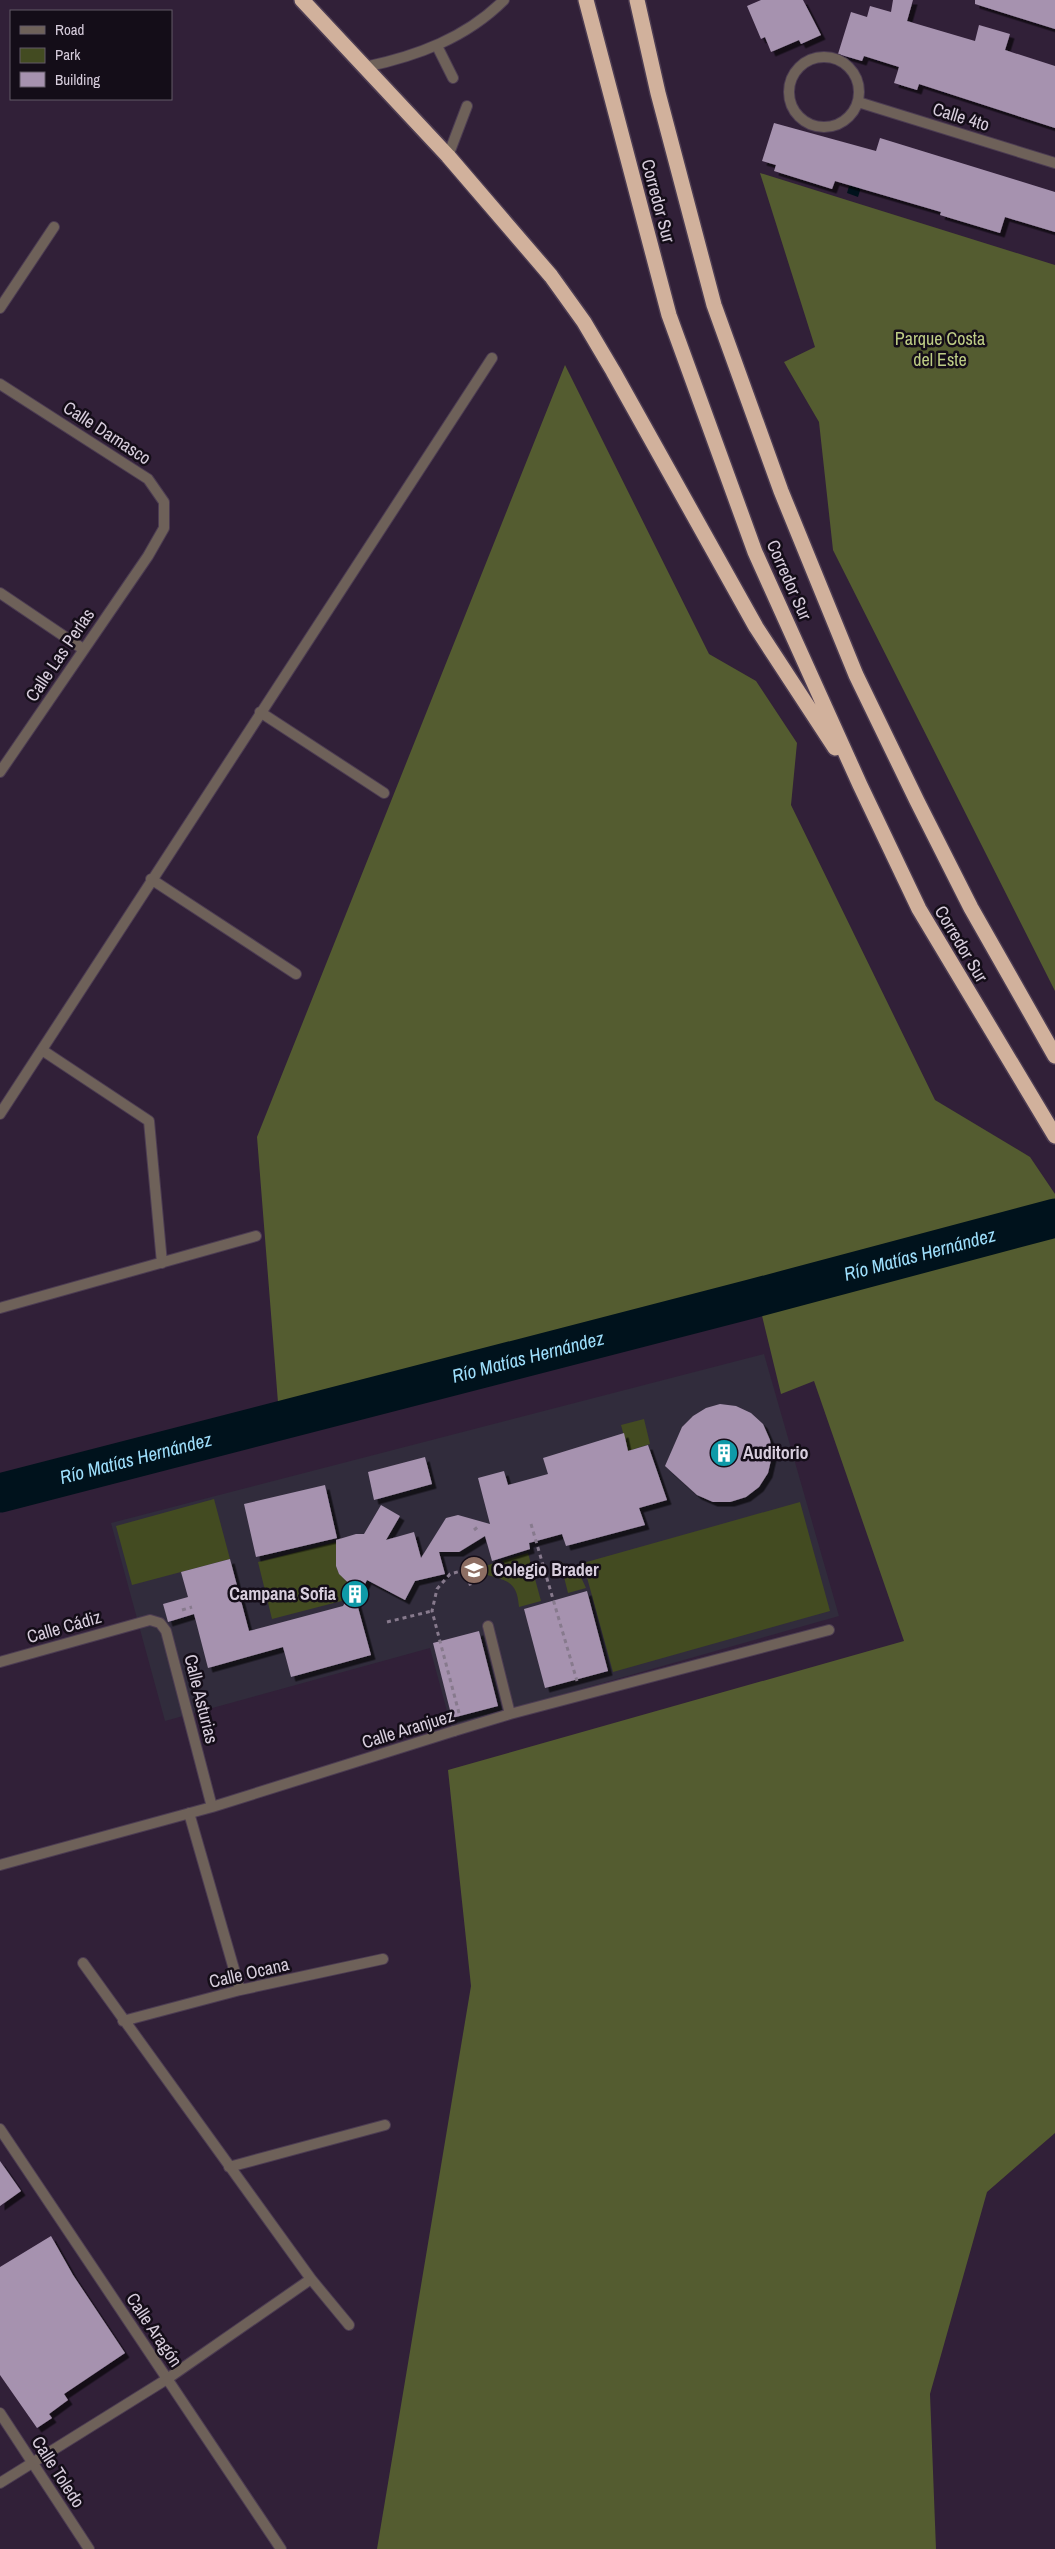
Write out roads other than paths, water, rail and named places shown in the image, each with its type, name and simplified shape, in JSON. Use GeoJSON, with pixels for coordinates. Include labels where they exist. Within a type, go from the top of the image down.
{"type":"FeatureCollection","features":[{"type":"Feature","properties":{"kind":"highway"},"geometry":{"type":"LineString","coordinates":[[302,0],[448,156],[517,234],[551,276],[584,322],[756,627],[860,785]]}},
{"type":"Feature","properties":{"kind":"highway","name":"Corredor Sur"},"geometry":{"type":"LineString","coordinates":[[586,0],[669,315],[755,552],[860,785],[919,909],[1055,1136]]}},
{"type":"Feature","properties":{"kind":"highway","name":"Corredor Sur"},"geometry":{"type":"LineString","coordinates":[[637,0],[658,93],[714,305],[781,491],[856,675],[916,801],[971,908],[1055,1056]]}},
{"type":"Feature","properties":{"kind":"street"},"geometry":{"type":"LineString","coordinates":[[365,67],[402,59],[437,46],[489,14],[504,0]]}},
{"type":"Feature","properties":{"kind":"street"},"geometry":{"type":"LineString","coordinates":[[437,46],[453,78]]}},
{"type":"Feature","properties":{"kind":"street"},"geometry":{"type":"LineString","coordinates":[[836,58],[846,64],[854,74],[859,85],[858,102],[849,117],[840,123],[819,127],[808,124],[793,108],[790,98],[793,75],[801,65],[812,59],[836,58]]}},
{"type":"Feature","properties":{"kind":"street","name":"Calle 4to"},"geometry":{"type":"LineString","coordinates":[[858,102],[1055,163]]}},
{"type":"Feature","properties":{"kind":"street"},"geometry":{"type":"LineString","coordinates":[[448,156],[467,106]]}},
{"type":"Feature","properties":{"kind":"street"},"geometry":{"type":"LineString","coordinates":[[0,308],[54,227]]}},
{"type":"Feature","properties":{"kind":"street"},"geometry":{"type":"LineString","coordinates":[[0,1114],[151,879],[492,358]]}},
{"type":"Feature","properties":{"kind":"street","name":"Calle Damasco"},"geometry":{"type":"LineString","coordinates":[[0,384],[148,479],[164,502],[164,528],[148,556]]}},
{"type":"Feature","properties":{"kind":"street","name":"Calle Las Perlas"},"geometry":{"type":"LineString","coordinates":[[0,772],[148,556]]}},
{"type":"Feature","properties":{"kind":"street"},"geometry":{"type":"LineString","coordinates":[[0,593],[83,649]]}},
{"type":"Feature","properties":{"kind":"street"},"geometry":{"type":"LineString","coordinates":[[260,712],[384,793]]}},
{"type":"Feature","properties":{"kind":"street"},"geometry":{"type":"LineString","coordinates":[[151,879],[296,974]]}},
{"type":"Feature","properties":{"kind":"street"},"geometry":{"type":"LineString","coordinates":[[42,1050],[148,1121],[162,1263]]}},
{"type":"Feature","properties":{"kind":"street"},"geometry":{"type":"LineString","coordinates":[[0,1308],[256,1236]]}},
{"type":"Feature","properties":{"kind":"street","name":"Calle Asturias"},"geometry":{"type":"LineString","coordinates":[[137,1623],[150,1620],[160,1623],[166,1631],[212,1807]]}},
{"type":"Feature","properties":{"kind":"street","name":"Calle Cádiz"},"geometry":{"type":"LineString","coordinates":[[0,1662],[137,1623]]}},
{"type":"Feature","properties":{"kind":"street"},"geometry":{"type":"LineString","coordinates":[[488,1626],[510,1714]]}},
{"type":"Feature","properties":{"kind":"street","name":"Calle Aranjuez"},"geometry":{"type":"LineString","coordinates":[[0,1865],[212,1807],[510,1714],[829,1630]]}},
{"type":"Feature","properties":{"kind":"street"},"geometry":{"type":"LineString","coordinates":[[189,1813],[240,1990]]}},
{"type":"Feature","properties":{"kind":"street","name":"Calle Ocana"},"geometry":{"type":"LineString","coordinates":[[123,2021],[240,1990],[383,1959]]}},
{"type":"Feature","properties":{"kind":"street"},"geometry":{"type":"LineString","coordinates":[[83,1964],[311,2279],[349,2326]]}},
{"type":"Feature","properties":{"kind":"street"},"geometry":{"type":"LineString","coordinates":[[229,2167],[385,2125]]}},
{"type":"Feature","properties":{"kind":"street","name":"Calle Aragón"},"geometry":{"type":"LineString","coordinates":[[0,2129],[281,2549]]}},
{"type":"Feature","properties":{"kind":"street"},"geometry":{"type":"LineString","coordinates":[[0,2483],[167,2379],[311,2279]]}},
{"type":"Feature","properties":{"kind":"street","name":"Calle Toledo"},"geometry":{"type":"LineString","coordinates":[[0,2413],[89,2549]]}},
{"type":"Feature","properties":{"kind":"water"},"geometry":{"type":"Polygon","coordinates":[[[856,162],[868,165],[858,197],[847,193],[856,162]]]}},
{"type":"Feature","properties":{"kind":"waterway","name":"Río Matías Hernández"},"geometry":{"type":"LineString","coordinates":[[0,1493],[751,1299],[1055,1218]]}},
{"type":"Feature","properties":{"kind":"place","name":"Auditorio"},"geometry":{"type":"Point","coordinates":[724,1453]}},
{"type":"Feature","properties":{"kind":"place","name":"Colegio Brader"},"geometry":{"type":"Point","coordinates":[474,1570]}},
{"type":"Feature","properties":{"kind":"place","name":"Campana Sofia"},"geometry":{"type":"Point","coordinates":[355,1594]}},
{"type":"Feature","properties":{"kind":"park label","name":"Parque Costa del Este"},"geometry":{"type":"Point","coordinates":[940,349]}}]}
